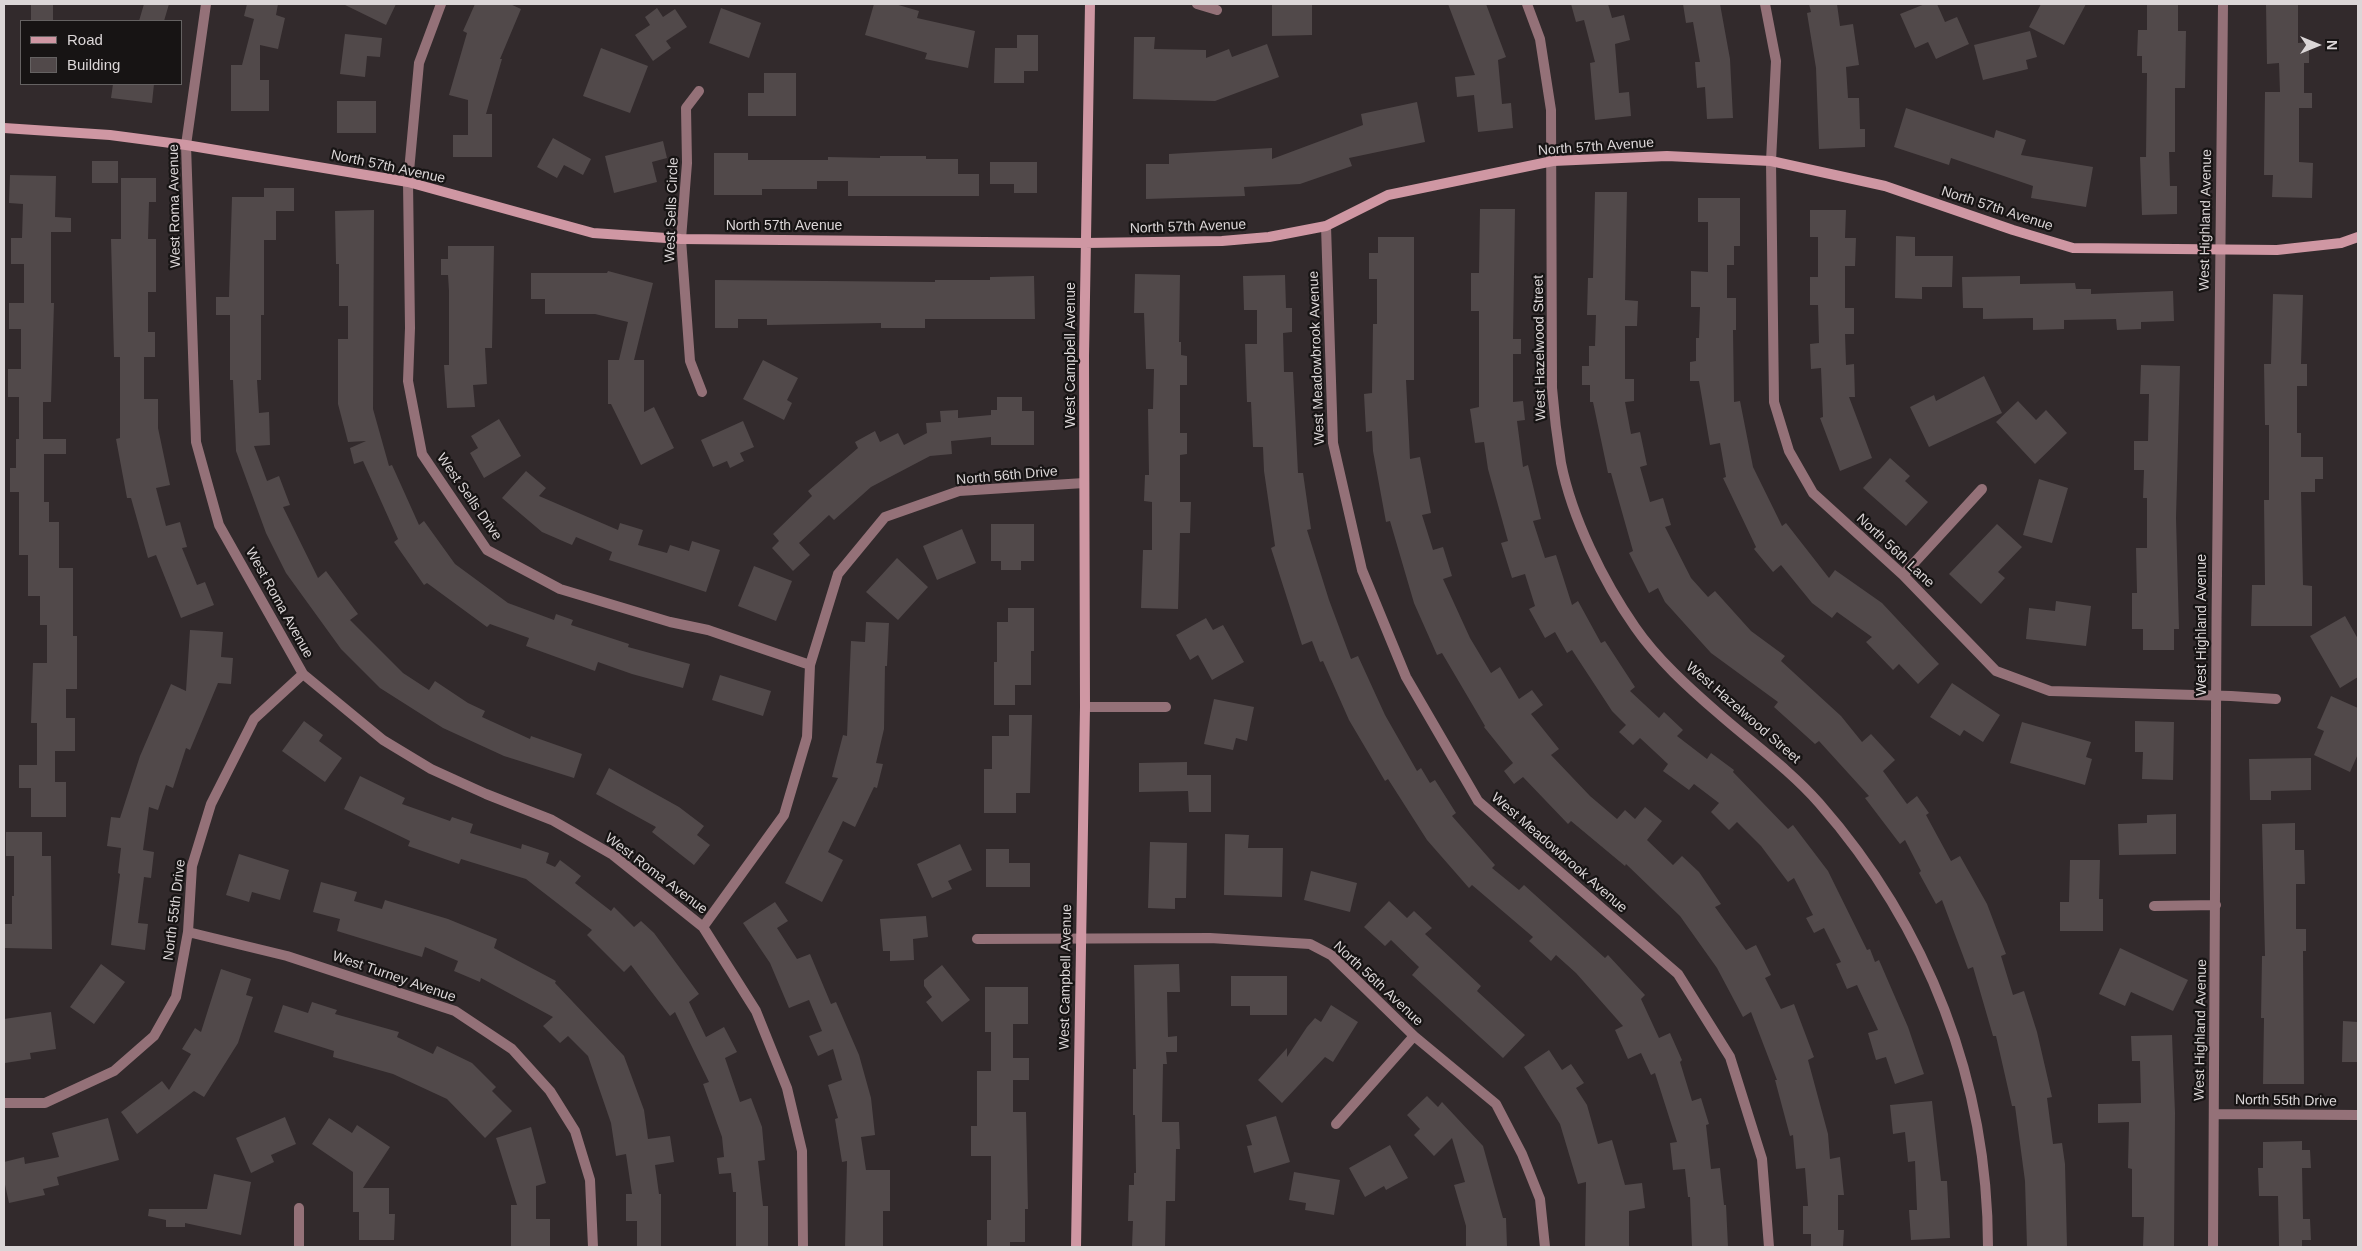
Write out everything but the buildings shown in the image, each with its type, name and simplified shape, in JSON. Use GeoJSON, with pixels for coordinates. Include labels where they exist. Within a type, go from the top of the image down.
{"type":"FeatureCollection","features":[{"type":"Feature","properties":{"kind":"street","name":"West Roma Avenue"},"geometry":{"type":"LineString","coordinates":[[206,4],[186,145],[196,442],[219,525],[303,674],[383,740],[431,769],[486,794],[552,820],[613,855],[703,927],[756,1011],[787,1088],[802,1151],[803,1247]]}},
{"type":"Feature","properties":{"kind":"street","name":"West Sells Drive"},"geometry":{"type":"LineString","coordinates":[[441,4],[419,63],[408,182],[410,328],[408,381],[422,454],[486,550],[560,590],[670,622],[708,630],[810,665]]}},
{"type":"Feature","properties":{"kind":"street","name":"West Campbell Avenue"},"geometry":{"type":"LineString","coordinates":[[1076,1247],[1085,707],[1085,243],[1090,4]]}},
{"type":"Feature","properties":{"kind":"street"},"geometry":{"type":"LineString","coordinates":[[1197,4],[1217,10]]}},
{"type":"Feature","properties":{"kind":"street","name":"West Hazelwood Street"},"geometry":{"type":"LineString","coordinates":[[1527,4],[1540,39],[1551,110],[1552,388],[1554,416],[1562,466],[1588,542],[1618,601],[1636,628],[1685,682],[1794,776],[1820,804],[1865,860],[1909,932],[1926,965],[1961,1051],[1982,1155],[1988,1247]]}},
{"type":"Feature","properties":{"kind":"street","name":"North 56th Lane"},"geometry":{"type":"LineString","coordinates":[[1764,4],[1776,61],[1772,161],[1774,402],[1789,451],[1813,493],[1903,575],[1996,671],[2050,691],[2276,699]]}},
{"type":"Feature","properties":{"kind":"street","name":"West Highland Avenue"},"geometry":{"type":"LineString","coordinates":[[2213,1247],[2216,905],[2215,696],[2223,4]]}},
{"type":"Feature","properties":{"kind":"street","name":"West Sells Circle"},"geometry":{"type":"LineString","coordinates":[[699,91],[686,108],[687,163],[682,239],[690,361],[702,392]]}},
{"type":"Feature","properties":{"kind":"street","name":"North 57th Avenue"},"geometry":{"type":"LineString","coordinates":[[4,128],[110,135],[186,145],[408,182],[593,233],[682,239],[1085,243],[1222,241],[1269,237],[1326,226],[1388,196],[1552,162],[1667,156],[1772,161],[1885,186],[2013,230],[2073,248],[2219,251],[2286,249],[2341,243],[2358,237]]}},
{"type":"Feature","properties":{"kind":"street","name":"West Meadowbrook Avenue"},"geometry":{"type":"LineString","coordinates":[[1326,226],[1333,443],[1362,570],[1406,677],[1478,801],[1678,974],[1730,1057],[1762,1159],[1769,1247]]}},
{"type":"Feature","properties":{"kind":"street","name":"North 56th Drive"},"geometry":{"type":"LineString","coordinates":[[703,927],[784,816],[806,737],[810,665],[838,574],[885,517],[959,491],[1084,483]]}},
{"type":"Feature","properties":{"kind":"street"},"geometry":{"type":"LineString","coordinates":[[1903,575],[1982,489]]}},
{"type":"Feature","properties":{"kind":"street","name":"North 55th Drive"},"geometry":{"type":"LineString","coordinates":[[4,1103],[45,1103],[114,1071],[154,1036],[176,997],[188,932],[192,866],[211,804],[254,719],[303,674]]}},
{"type":"Feature","properties":{"kind":"street"},"geometry":{"type":"LineString","coordinates":[[1085,707],[1166,706]]}},
{"type":"Feature","properties":{"kind":"street"},"geometry":{"type":"LineString","coordinates":[[2154,906],[2216,905]]}},
{"type":"Feature","properties":{"kind":"street","name":"West Turney Avenue"},"geometry":{"type":"LineString","coordinates":[[188,932],[287,956],[455,1011],[512,1049],[550,1091],[575,1131],[590,1180],[592,1247]]}},
{"type":"Feature","properties":{"kind":"street","name":"North 56th Avenue"},"geometry":{"type":"LineString","coordinates":[[977,939],[1210,938],[1310,944],[1331,955],[1414,1036],[1496,1104],[1522,1154],[1540,1199],[1545,1247]]}},
{"type":"Feature","properties":{"kind":"street"},"geometry":{"type":"LineString","coordinates":[[1336,1124],[1414,1036]]}},
{"type":"Feature","properties":{"kind":"street","name":"North 55th Drive"},"geometry":{"type":"LineString","coordinates":[[2214,1114],[2358,1115]]}},
{"type":"Feature","properties":{"kind":"street"},"geometry":{"type":"LineString","coordinates":[[299,1208],[299,1247]]}}]}
